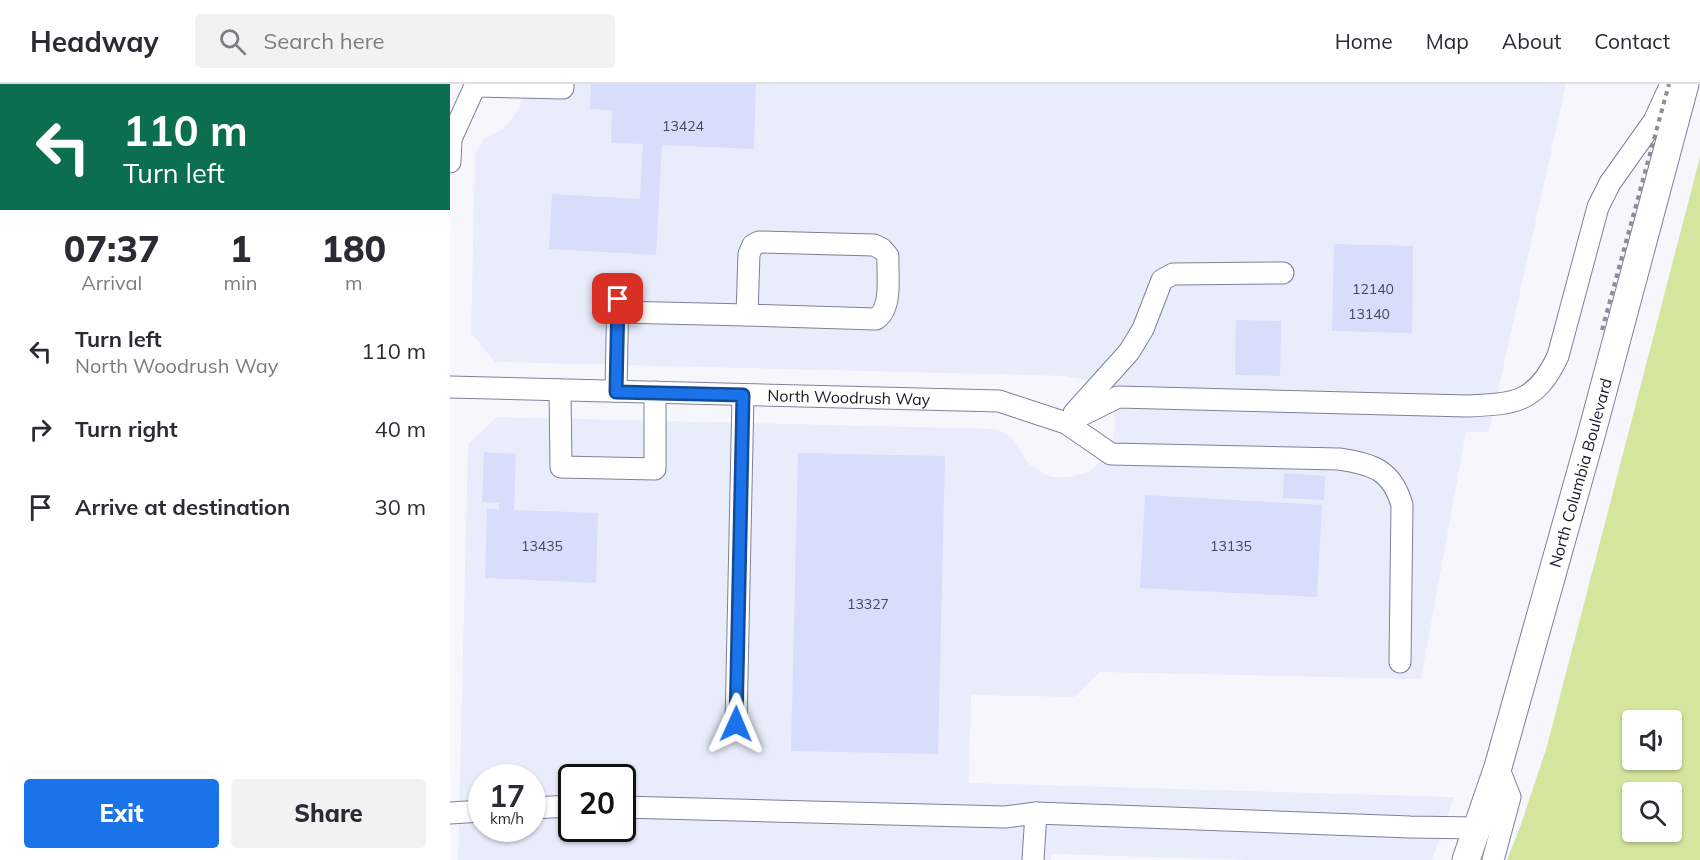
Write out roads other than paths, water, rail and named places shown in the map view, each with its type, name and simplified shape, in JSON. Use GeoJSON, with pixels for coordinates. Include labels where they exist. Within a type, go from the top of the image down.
{"type":"FeatureCollection","features":[{"type":"Feature","properties":{"kind":"main road","name":"North Columbia Boulevard"},"geometry":{"type":"LineString","coordinates":[[1466,860],[1479,828],[1498,767],[1610,332],[1685,84]]}},
{"type":"Feature","properties":{"kind":"street"},"geometry":{"type":"LineString","coordinates":[[450,162],[451,139],[475,86],[563,88],[563,84]]}},
{"type":"Feature","properties":{"kind":"street"},"geometry":{"type":"LineString","coordinates":[[1066,423],[1118,397],[1467,406],[1501,405],[1529,395],[1536,391],[1549,376],[1558,356],[1598,207],[1610,183],[1654,121],[1670,84]]}},
{"type":"Feature","properties":{"kind":"street"},"geometry":{"type":"LineString","coordinates":[[618,312],[876,319],[882,315],[886,307],[888,256],[874,245],[759,242],[753,245],[749,254],[747,315]]}},
{"type":"Feature","properties":{"kind":"street"},"geometry":{"type":"LineString","coordinates":[[1066,423],[1129,352],[1143,330],[1162,280],[1173,274],[1283,273]]}},
{"type":"Feature","properties":{"kind":"street"},"geometry":{"type":"LineString","coordinates":[[616,392],[618,287]]}},
{"type":"Feature","properties":{"kind":"street","name":"North Woodrush Way"},"geometry":{"type":"LineString","coordinates":[[450,387],[999,401],[1066,423],[1112,454],[1339,459],[1364,463],[1389,477],[1402,505],[1400,662]]}},
{"type":"Feature","properties":{"kind":"street"},"geometry":{"type":"LineString","coordinates":[[560,390],[561,467],[655,469],[655,392]]}},
{"type":"Feature","properties":{"kind":"street"},"geometry":{"type":"LineString","coordinates":[[736,724],[743,395]]}},
{"type":"Feature","properties":{"kind":"street"},"geometry":{"type":"LineString","coordinates":[[1493,860],[1510,797],[1498,767]]}},
{"type":"Feature","properties":{"kind":"street"},"geometry":{"type":"LineString","coordinates":[[636,807],[1005,817],[1036,813],[1410,828],[1479,828]]}},
{"type":"Feature","properties":{"kind":"street"},"geometry":{"type":"LineString","coordinates":[[450,813],[468,812]]}},
{"type":"Feature","properties":{"kind":"street"},"geometry":{"type":"LineString","coordinates":[[1033,860],[1036,813]]}}]}
